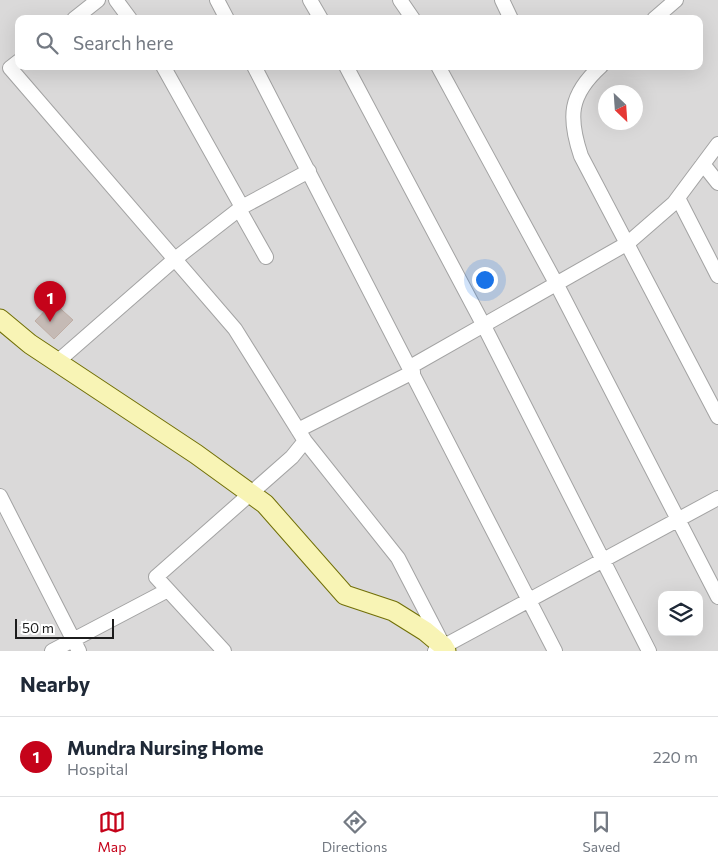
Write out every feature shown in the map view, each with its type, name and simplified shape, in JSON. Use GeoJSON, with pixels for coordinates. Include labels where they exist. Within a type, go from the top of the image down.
{"type":"FeatureCollection","features":[{"type":"Feature","properties":{"kind":"main road"},"geometry":{"type":"LineString","coordinates":[[0,319],[30,344],[196,454],[265,504],[345,594],[393,611],[425,631],[441,649]]}},
{"type":"Feature","properties":{"kind":"street"},"geometry":{"type":"LineString","coordinates":[[79,15],[98,0]]}},
{"type":"Feature","properties":{"kind":"street"},"geometry":{"type":"LineString","coordinates":[[116,0],[127,15]]}},
{"type":"Feature","properties":{"kind":"street"},"geometry":{"type":"LineString","coordinates":[[217,0],[225,15]]}},
{"type":"Feature","properties":{"kind":"street"},"geometry":{"type":"LineString","coordinates":[[310,0],[319,15]]}},
{"type":"Feature","properties":{"kind":"street"},"geometry":{"type":"LineString","coordinates":[[400,0],[410,15]]}},
{"type":"Feature","properties":{"kind":"street"},"geometry":{"type":"LineString","coordinates":[[502,0],[509,15]]}},
{"type":"Feature","properties":{"kind":"street"},"geometry":{"type":"LineString","coordinates":[[659,15],[676,0]]}},
{"type":"Feature","properties":{"kind":"street"},"geometry":{"type":"LineString","coordinates":[[15,64],[10,68],[235,329],[302,435],[398,558],[441,649],[718,498]]}},
{"type":"Feature","properties":{"kind":"street"},"geometry":{"type":"LineString","coordinates":[[165,70],[266,257]]}},
{"type":"Feature","properties":{"kind":"street"},"geometry":{"type":"LineString","coordinates":[[256,70],[530,599],[555,651]]}},
{"type":"Feature","properties":{"kind":"street"},"geometry":{"type":"LineString","coordinates":[[348,70],[484,326],[649,651]]}},
{"type":"Feature","properties":{"kind":"street"},"geometry":{"type":"LineString","coordinates":[[440,70],[557,286],[718,597]]}},
{"type":"Feature","properties":{"kind":"street"},"geometry":{"type":"LineString","coordinates":[[593,70],[577,96],[571,112],[573,134],[581,156],[718,417]]}},
{"type":"Feature","properties":{"kind":"street"},"geometry":{"type":"LineString","coordinates":[[224,651],[156,577],[292,456],[302,435],[484,326],[557,286],[628,243],[678,198],[718,144]]}},
{"type":"Feature","properties":{"kind":"street"},"geometry":{"type":"LineString","coordinates":[[703,164],[718,183]]}},
{"type":"Feature","properties":{"kind":"street"},"geometry":{"type":"LineString","coordinates":[[57,362],[175,259],[240,208],[309,171]]}},
{"type":"Feature","properties":{"kind":"street"},"geometry":{"type":"LineString","coordinates":[[678,198],[718,276]]}},
{"type":"Feature","properties":{"kind":"street"},"geometry":{"type":"LineString","coordinates":[[0,496],[76,645]]}},
{"type":"Feature","properties":{"kind":"street"},"geometry":{"type":"LineString","coordinates":[[52,651],[76,645],[168,590]]}},
{"type":"Feature","properties":{"kind":"shaded area"},"geometry":{"type":"Polygon","coordinates":[[[0,0],[718,0],[718,651],[0,651],[0,0]]]}},
{"type":"Feature","properties":{"kind":"building"},"geometry":{"type":"Polygon","coordinates":[[[53,302],[73,320],[54,339],[35,321],[53,302]]]}},
{"type":"Feature","properties":{"kind":"place","name":"Mundra Nursing Home"},"geometry":{"type":"Point","coordinates":[50,322]}}]}
